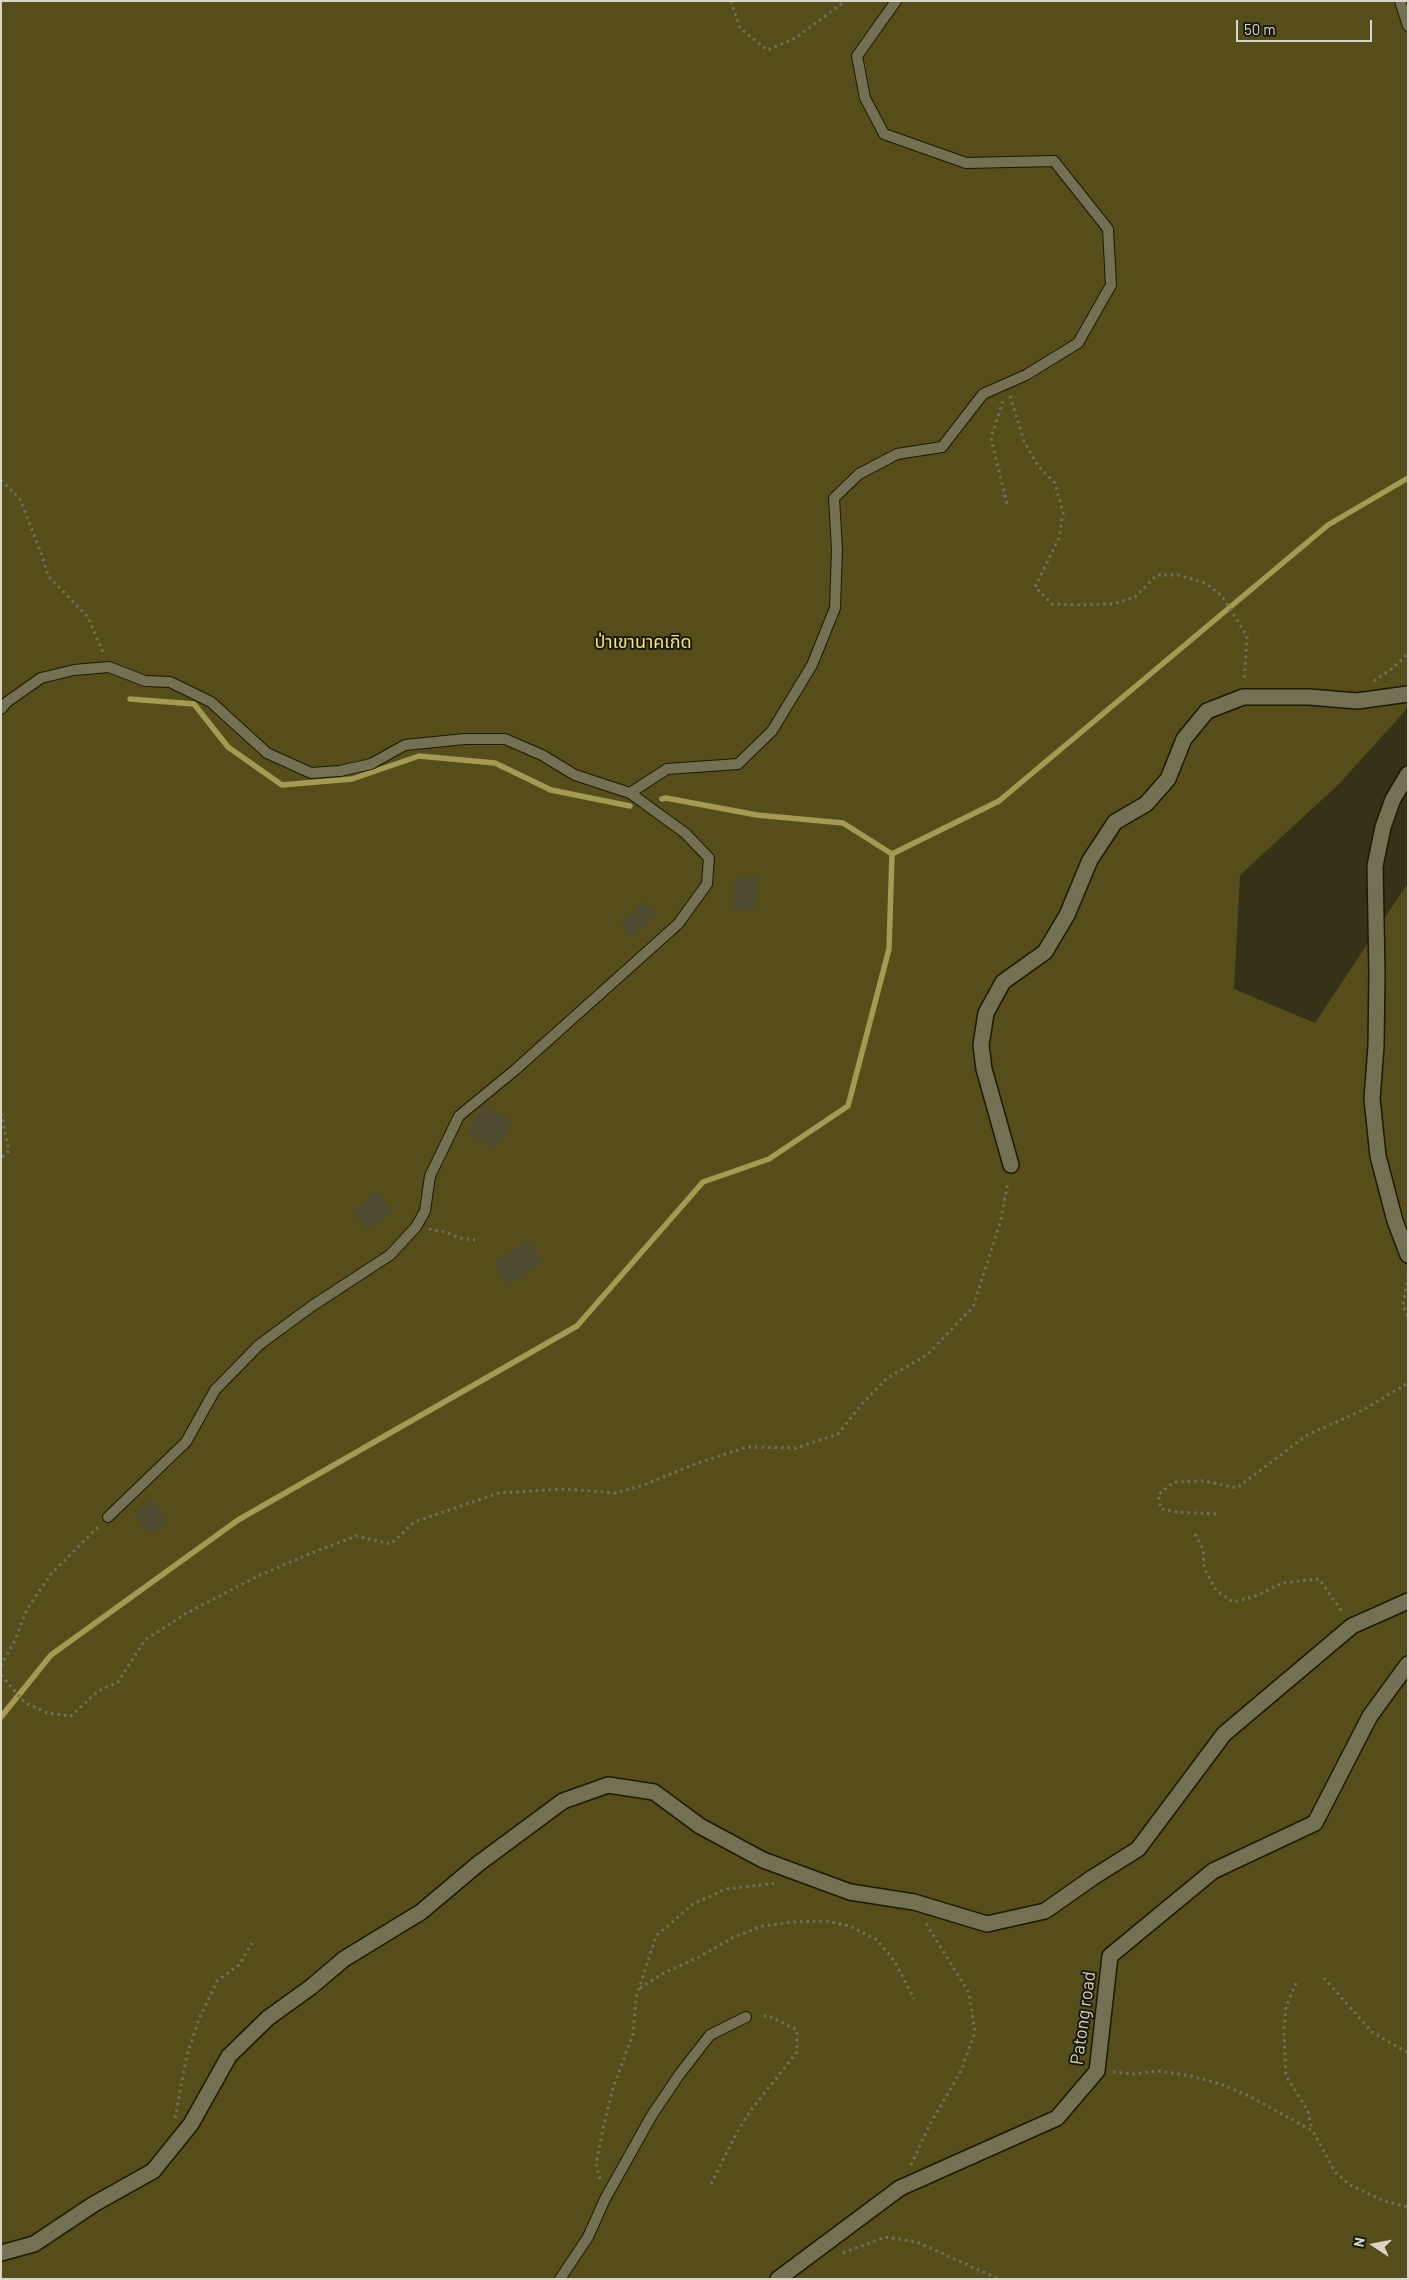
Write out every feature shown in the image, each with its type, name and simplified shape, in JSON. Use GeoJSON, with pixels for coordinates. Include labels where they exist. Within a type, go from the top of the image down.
{"type":"FeatureCollection","features":[{"type":"Feature","properties":{"kind":"street"},"geometry":{"type":"LineString","coordinates":[[1011,1165],[984,1069],[981,1045],[986,1014],[1003,982],[1045,952],[1067,915],[1090,860],[1115,822],[1146,804],[1168,779],[1184,738],[1207,711],[1242,696],[1309,697],[1357,701],[1408,694]]}},
{"type":"Feature","properties":{"kind":"street"},"geometry":{"type":"LineString","coordinates":[[1408,774],[1393,799],[1383,827],[1374,866],[1376,1037],[1372,1099],[1378,1156],[1395,1221],[1408,1255]]}},
{"type":"Feature","properties":{"kind":"street"},"geometry":{"type":"LineString","coordinates":[[1,2253],[34,2244],[94,2204],[153,2171],[191,2124],[229,2056],[268,2018],[311,1987],[344,1958],[421,1912],[478,1864],[563,1802],[608,1785],[654,1792],[700,1826],[763,1860],[850,1892],[914,1902],[987,1924],[1046,1912],[1092,1878],[1138,1849],[1224,1734],[1352,1626],[1408,1601]]}},
{"type":"Feature","properties":{"kind":"street","name":"Patong road"},"geometry":{"type":"LineString","coordinates":[[778,2279],[900,2188],[1057,2118],[1097,2071],[1110,1956],[1213,1871],[1315,1823],[1370,1716],[1408,1664]]}},
{"type":"Feature","properties":{"kind":"lane"},"geometry":{"type":"LineString","coordinates":[[630,793],[667,769],[738,764],[772,731],[812,665],[835,608],[836,550],[834,498],[859,474],[897,454],[942,447],[983,394],[1026,375],[1078,343],[1111,285],[1108,229],[1054,161],[966,163],[884,134],[865,98],[857,56],[896,1]]}},
{"type":"Feature","properties":{"kind":"lane"},"geometry":{"type":"LineString","coordinates":[[1400,1],[1408,26]]}},
{"type":"Feature","properties":{"kind":"lane"},"geometry":{"type":"LineString","coordinates":[[1,709],[7,702],[41,678],[74,670],[109,667],[145,681],[170,682],[211,702],[267,753],[311,774],[340,771],[371,764],[405,745],[465,739],[505,739],[575,774],[630,793],[685,833],[709,858],[707,884],[678,924],[515,1070],[459,1116],[430,1176],[425,1211],[416,1227],[390,1255],[319,1301],[259,1345],[215,1390],[186,1442],[108,1517]]}},
{"type":"Feature","properties":{"kind":"lane"},"geometry":{"type":"LineString","coordinates":[[560,2279],[588,2237],[605,2199],[652,2115],[694,2055],[710,2036],[746,2017]]}},
{"type":"Feature","properties":{"kind":"path"},"geometry":{"type":"LineString","coordinates":[[731,1],[740,28],[767,50],[796,38],[845,1]]}},
{"type":"Feature","properties":{"kind":"path"},"geometry":{"type":"LineString","coordinates":[[1007,383],[992,438],[1007,504]]}},
{"type":"Feature","properties":{"kind":"path"},"geometry":{"type":"LineString","coordinates":[[1007,383],[1024,440],[1038,466],[1054,483],[1063,513],[1058,538],[1035,587],[1052,604],[1080,605],[1113,604],[1135,597],[1157,575],[1178,575],[1205,583],[1222,596],[1247,636],[1242,696]]}},
{"type":"Feature","properties":{"kind":"path"},"geometry":{"type":"LineString","coordinates":[[1,480],[20,499],[44,558],[48,576],[88,617],[109,667]]}},
{"type":"Feature","properties":{"kind":"path"},"geometry":{"type":"LineString","coordinates":[[1357,701],[1369,684],[1392,668],[1408,653]]}},
{"type":"Feature","properties":{"kind":"path"},"geometry":{"type":"LineString","coordinates":[[1,1113],[9,1151],[1,1158]]}},
{"type":"Feature","properties":{"kind":"path"},"geometry":{"type":"LineString","coordinates":[[1,1675],[24,1702],[48,1713],[71,1716],[98,1691],[118,1682],[144,1640],[185,1614],[256,1576],[356,1536],[391,1544],[414,1522],[500,1493],[564,1489],[615,1493],[644,1485],[695,1464],[747,1447],[796,1448],[838,1434],[887,1378],[928,1355],[973,1307],[1001,1220],[1011,1165]]}},
{"type":"Feature","properties":{"kind":"path"},"geometry":{"type":"LineString","coordinates":[[416,1227],[475,1240]]}},
{"type":"Feature","properties":{"kind":"path"},"geometry":{"type":"LineString","coordinates":[[1408,1276],[1403,1305],[1408,1318]]}},
{"type":"Feature","properties":{"kind":"path"},"geometry":{"type":"LineString","coordinates":[[1216,1514],[1177,1512],[1161,1509],[1158,1495],[1174,1482],[1204,1481],[1237,1488],[1307,1435],[1363,1410],[1408,1384]]}},
{"type":"Feature","properties":{"kind":"path"},"geometry":{"type":"LineString","coordinates":[[1,1666],[14,1642],[27,1609],[51,1574],[108,1517]]}},
{"type":"Feature","properties":{"kind":"path"},"geometry":{"type":"LineString","coordinates":[[1195,1534],[1203,1549],[1204,1568],[1216,1590],[1233,1602],[1256,1596],[1282,1583],[1319,1579],[1352,1626]]}},
{"type":"Feature","properties":{"kind":"path"},"geometry":{"type":"LineString","coordinates":[[605,2199],[596,2164],[613,2088],[633,2034],[636,1998],[656,1936],[693,1904],[726,1889],[778,1883],[789,1870]]}},
{"type":"Feature","properties":{"kind":"path"},"geometry":{"type":"LineString","coordinates":[[900,2188],[930,2124],[962,2071],[975,2032],[969,1993],[933,1937],[914,1902]]}},
{"type":"Feature","properties":{"kind":"path"},"geometry":{"type":"LineString","coordinates":[[640,1989],[664,1973],[699,1957],[732,1938],[762,1926],[826,1921],[850,1926],[877,1940],[895,1962],[914,1999]]}},
{"type":"Feature","properties":{"kind":"path"},"geometry":{"type":"LineString","coordinates":[[173,2146],[175,2114],[186,2055],[198,2019],[217,1981],[239,1966],[252,1943]]}},
{"type":"Feature","properties":{"kind":"path"},"geometry":{"type":"LineString","coordinates":[[1324,1978],[1372,2032],[1408,2053]]}},
{"type":"Feature","properties":{"kind":"path"},"geometry":{"type":"LineString","coordinates":[[1296,1983],[1286,2007],[1284,2031],[1286,2076],[1308,2111],[1312,2131],[1335,2172],[1350,2185],[1384,2201],[1408,2207]]}},
{"type":"Feature","properties":{"kind":"path"},"geometry":{"type":"LineString","coordinates":[[711,2184],[732,2141],[751,2110],[797,2052],[797,2030],[769,2016],[746,2017]]}},
{"type":"Feature","properties":{"kind":"path"},"geometry":{"type":"LineString","coordinates":[[1097,2071],[1132,2074],[1159,2070],[1192,2076],[1220,2084],[1249,2096],[1312,2131]]}},
{"type":"Feature","properties":{"kind":"path"},"geometry":{"type":"LineString","coordinates":[[842,2253],[885,2237],[917,2242],[999,2279]]}},
{"type":"Feature","properties":{"kind":"green space","name":"ป่าเขานาคเกิด"},"geometry":{"type":"Polygon","coordinates":[[[1,1],[1408,1],[1408,705],[1405,711],[1338,785],[1240,875],[1234,989],[1315,1023],[1408,883],[1408,2279],[1,2279],[1,1]]]}},
{"type":"Feature","properties":{"kind":"building"},"geometry":{"type":"Polygon","coordinates":[[[735,877],[758,877],[755,911],[733,909],[735,877]]]}},
{"type":"Feature","properties":{"kind":"building"},"geometry":{"type":"Polygon","coordinates":[[[644,901],[657,916],[632,937],[620,923],[644,901]]]}},
{"type":"Feature","properties":{"kind":"building"},"geometry":{"type":"Polygon","coordinates":[[[484,1105],[513,1122],[494,1150],[468,1132],[484,1105]]]}},
{"type":"Feature","properties":{"kind":"building"},"geometry":{"type":"Polygon","coordinates":[[[378,1191],[393,1212],[367,1231],[352,1211],[378,1191]]]}},
{"type":"Feature","properties":{"kind":"building"},"geometry":{"type":"Polygon","coordinates":[[[527,1240],[542,1262],[508,1286],[493,1264],[527,1240]]]}},
{"type":"Feature","properties":{"kind":"building"},"geometry":{"type":"Polygon","coordinates":[[[152,1499],[167,1524],[149,1535],[135,1513],[152,1499]]]}},
{"type":"Feature","properties":{"kind":"waterway"},"geometry":{"type":"LineString","coordinates":[[1,1717],[51,1655],[238,1520],[577,1326],[703,1182],[769,1159],[848,1106],[889,949],[892,854],[999,801],[1328,525],[1408,478]]}},
{"type":"Feature","properties":{"kind":"waterway"},"geometry":{"type":"LineString","coordinates":[[130,699],[194,704],[228,747],[282,785],[352,779],[419,756],[495,763],[551,790],[630,806]]}},
{"type":"Feature","properties":{"kind":"waterway"},"geometry":{"type":"LineString","coordinates":[[662,799],[666,798],[757,815],[843,823],[892,854]]}}]}
